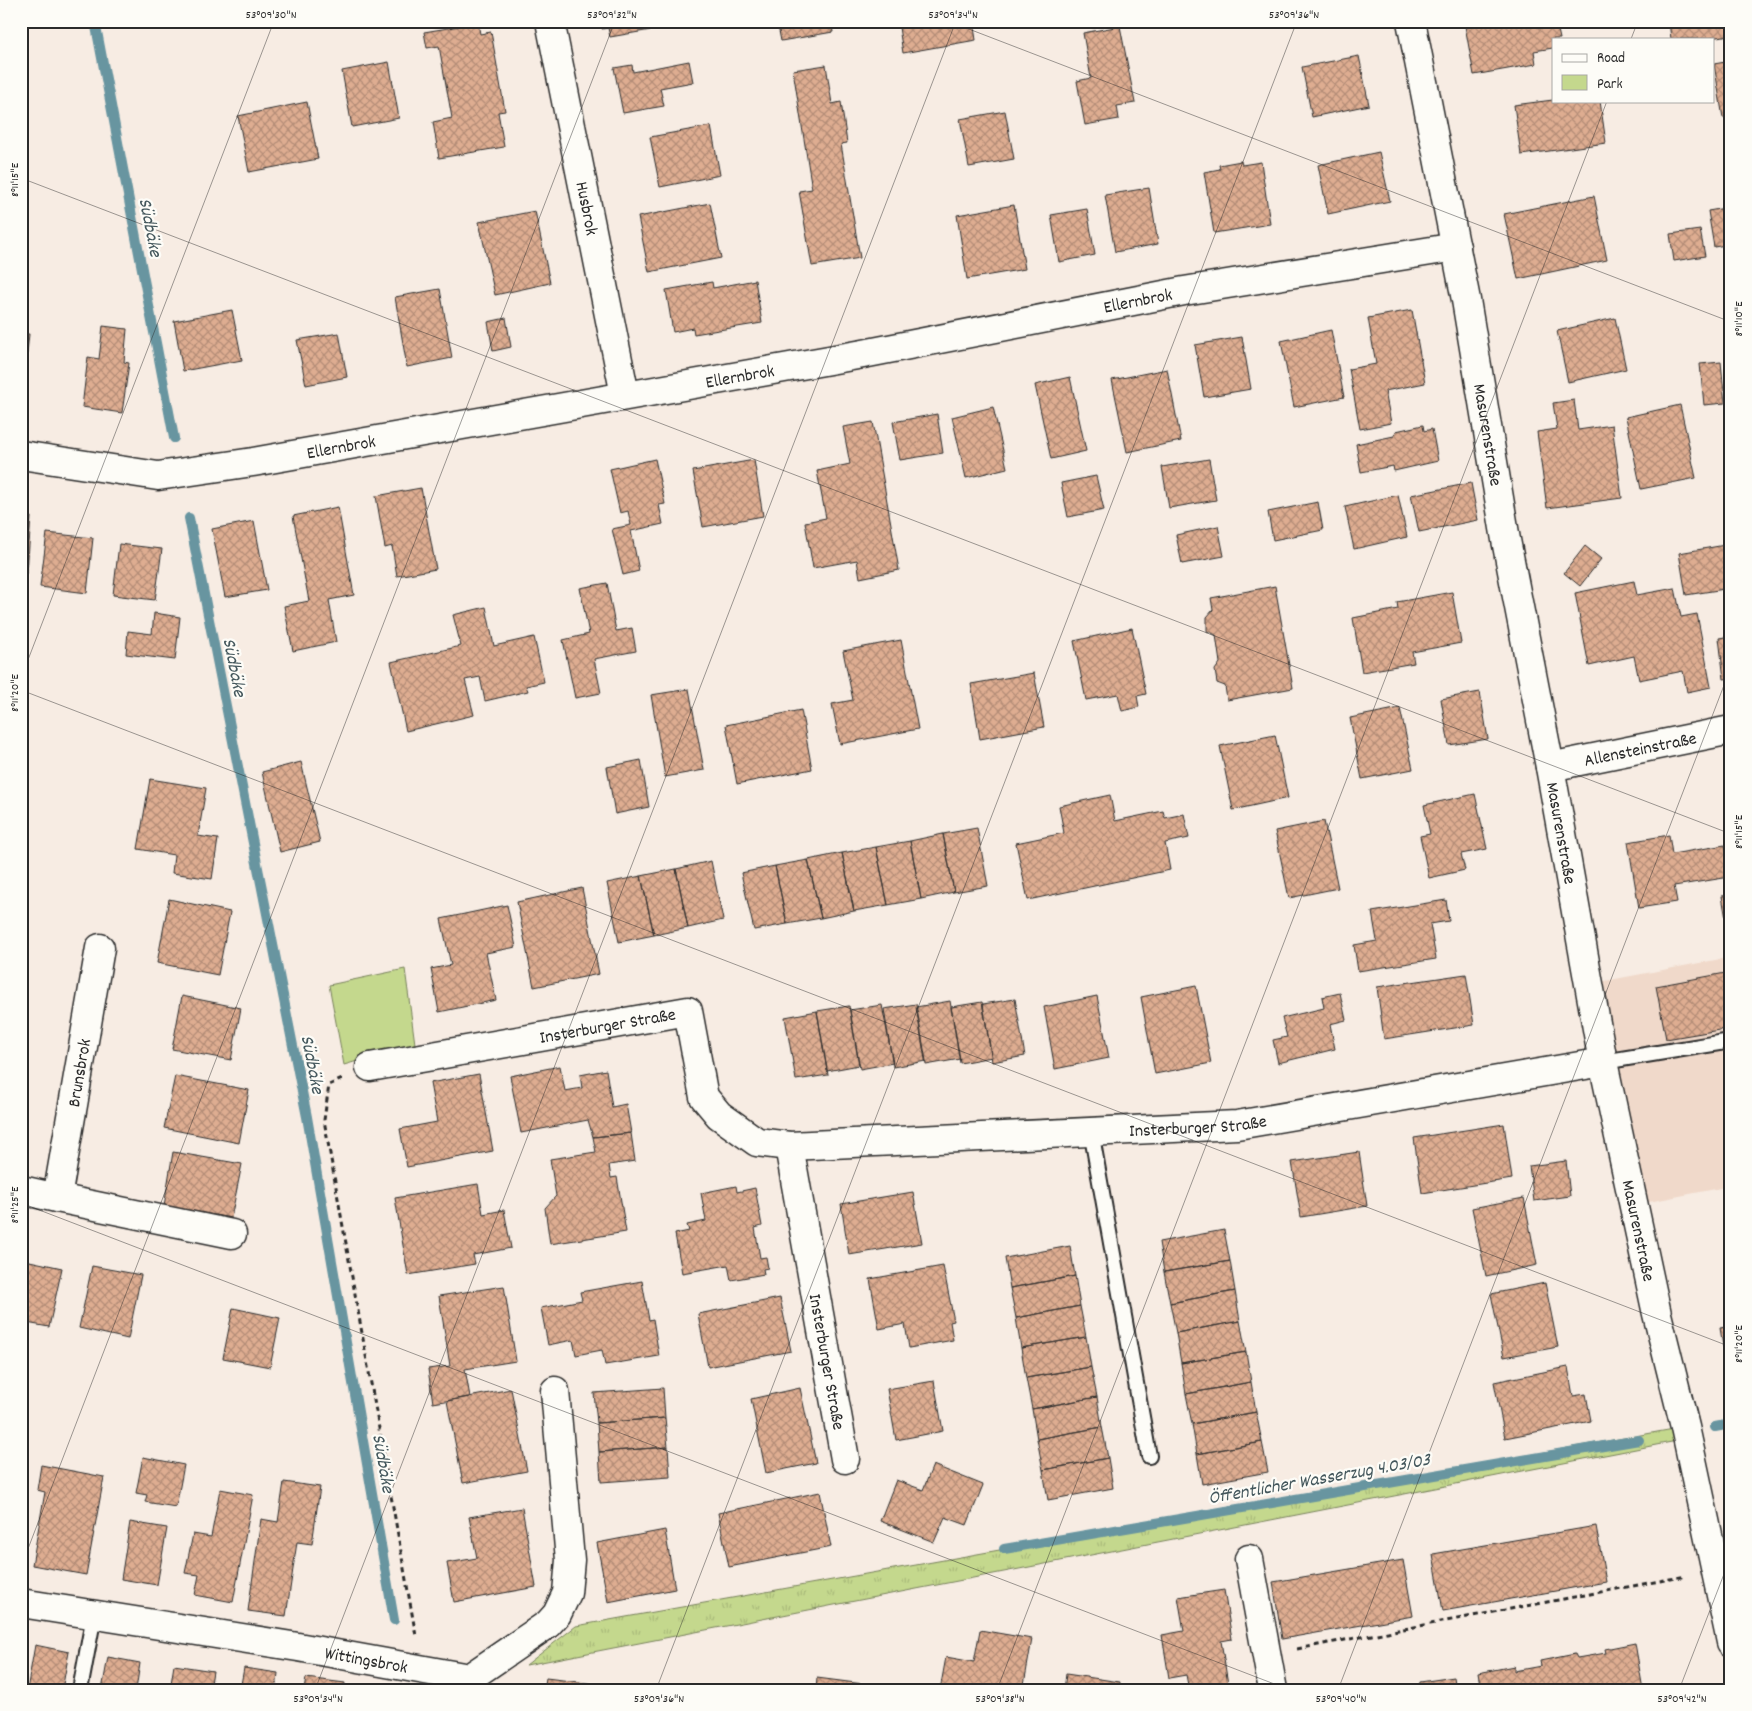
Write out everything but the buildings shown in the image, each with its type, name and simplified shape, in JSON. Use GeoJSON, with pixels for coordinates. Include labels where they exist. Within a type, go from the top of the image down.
{"type":"FeatureCollection","features":[{"type":"Feature","properties":{"kind":"street","name":"Husbrok"},"geometry":{"type":"LineString","coordinates":[[550,21],[625,395]]}},
{"type":"Feature","properties":{"kind":"street","name":"Masurenstraße"},"geometry":{"type":"LineString","coordinates":[[1411,21],[1456,247],[1506,540],[1550,768],[1603,1062],[1657,1314],[1685,1427],[1717,1571],[1731,1642]]}},
{"type":"Feature","properties":{"kind":"street","name":"Ellernbrok"},"geometry":{"type":"LineString","coordinates":[[21,454],[158,476],[362,444],[625,395],[863,354],[1184,291],[1456,247]]}},
{"type":"Feature","properties":{"kind":"street","name":"Allensteinstraße"},"geometry":{"type":"LineString","coordinates":[[1550,768],[1731,730]]}},
{"type":"Feature","properties":{"kind":"street","name":"Brunsbrok"},"geometry":{"type":"LineString","coordinates":[[57,1198],[100,948]]}},
{"type":"Feature","properties":{"kind":"street","name":"Insterburger Straße"},"geometry":{"type":"LineString","coordinates":[[370,1067],[688,1011],[704,1097],[719,1114],[757,1142],[789,1146],[1237,1125],[1603,1062]]}},
{"type":"Feature","properties":{"kind":"street","name":"Insterburger Straße"},"geometry":{"type":"LineString","coordinates":[[789,1146],[845,1459]]}},
{"type":"Feature","properties":{"kind":"street"},"geometry":{"type":"LineString","coordinates":[[21,1190],[232,1234]]}},
{"type":"Feature","properties":{"kind":"street","name":"Wittingsbrok"},"geometry":{"type":"LineString","coordinates":[[21,1603],[469,1678],[548,1624],[557,1614],[567,1593],[570,1560],[555,1391]]}},
{"type":"Feature","properties":{"kind":"street"},"geometry":{"type":"LineString","coordinates":[[1249,1559],[1273,1690]]}},
{"type":"Feature","properties":{"kind":"lane"},"geometry":{"type":"LineString","coordinates":[[1603,1062],[1731,1041]]}},
{"type":"Feature","properties":{"kind":"lane"},"geometry":{"type":"LineString","coordinates":[[1091,1131],[1149,1456]]}},
{"type":"Feature","properties":{"kind":"lane"},"geometry":{"type":"LineString","coordinates":[[80,1690],[94,1615]]}},
{"type":"Feature","properties":{"kind":"path"},"geometry":{"type":"LineString","coordinates":[[370,1067],[329,1085],[324,1120],[421,1669]]}},
{"type":"Feature","properties":{"kind":"path"},"geometry":{"type":"LineString","coordinates":[[1266,1654],[1717,1571]]}},
{"type":"Feature","properties":{"kind":"shaded area"},"geometry":{"type":"Polygon","coordinates":[[[1731,957],[1731,1186],[1628,1206],[1589,984],[1731,957]]]}},
{"type":"Feature","properties":{"kind":"green space"},"geometry":{"type":"Polygon","coordinates":[[[405,969],[415,1044],[344,1065],[329,985],[405,969]]]}},
{"type":"Feature","properties":{"kind":"green space"},"geometry":{"type":"Polygon","coordinates":[[[1685,1427],[1687,1439],[526,1665],[576,1626],[1685,1427]]]}},
{"type":"Feature","properties":{"kind":"waterway","name":"Südbäke"},"geometry":{"type":"LineString","coordinates":[[95,21],[174,438]]}},
{"type":"Feature","properties":{"kind":"waterway","name":"Südbäke"},"geometry":{"type":"LineString","coordinates":[[189,518],[307,1117],[394,1620]]}},
{"type":"Feature","properties":{"kind":"waterway","name":"Öffentlicher Wasserzug 4.03/03"},"geometry":{"type":"LineString","coordinates":[[1715,1427],[1731,1424]]}},
{"type":"Feature","properties":{"kind":"waterway","name":"Öffentlicher Wasserzug 4.03/03"},"geometry":{"type":"LineString","coordinates":[[1004,1549],[1639,1440]]}}]}
